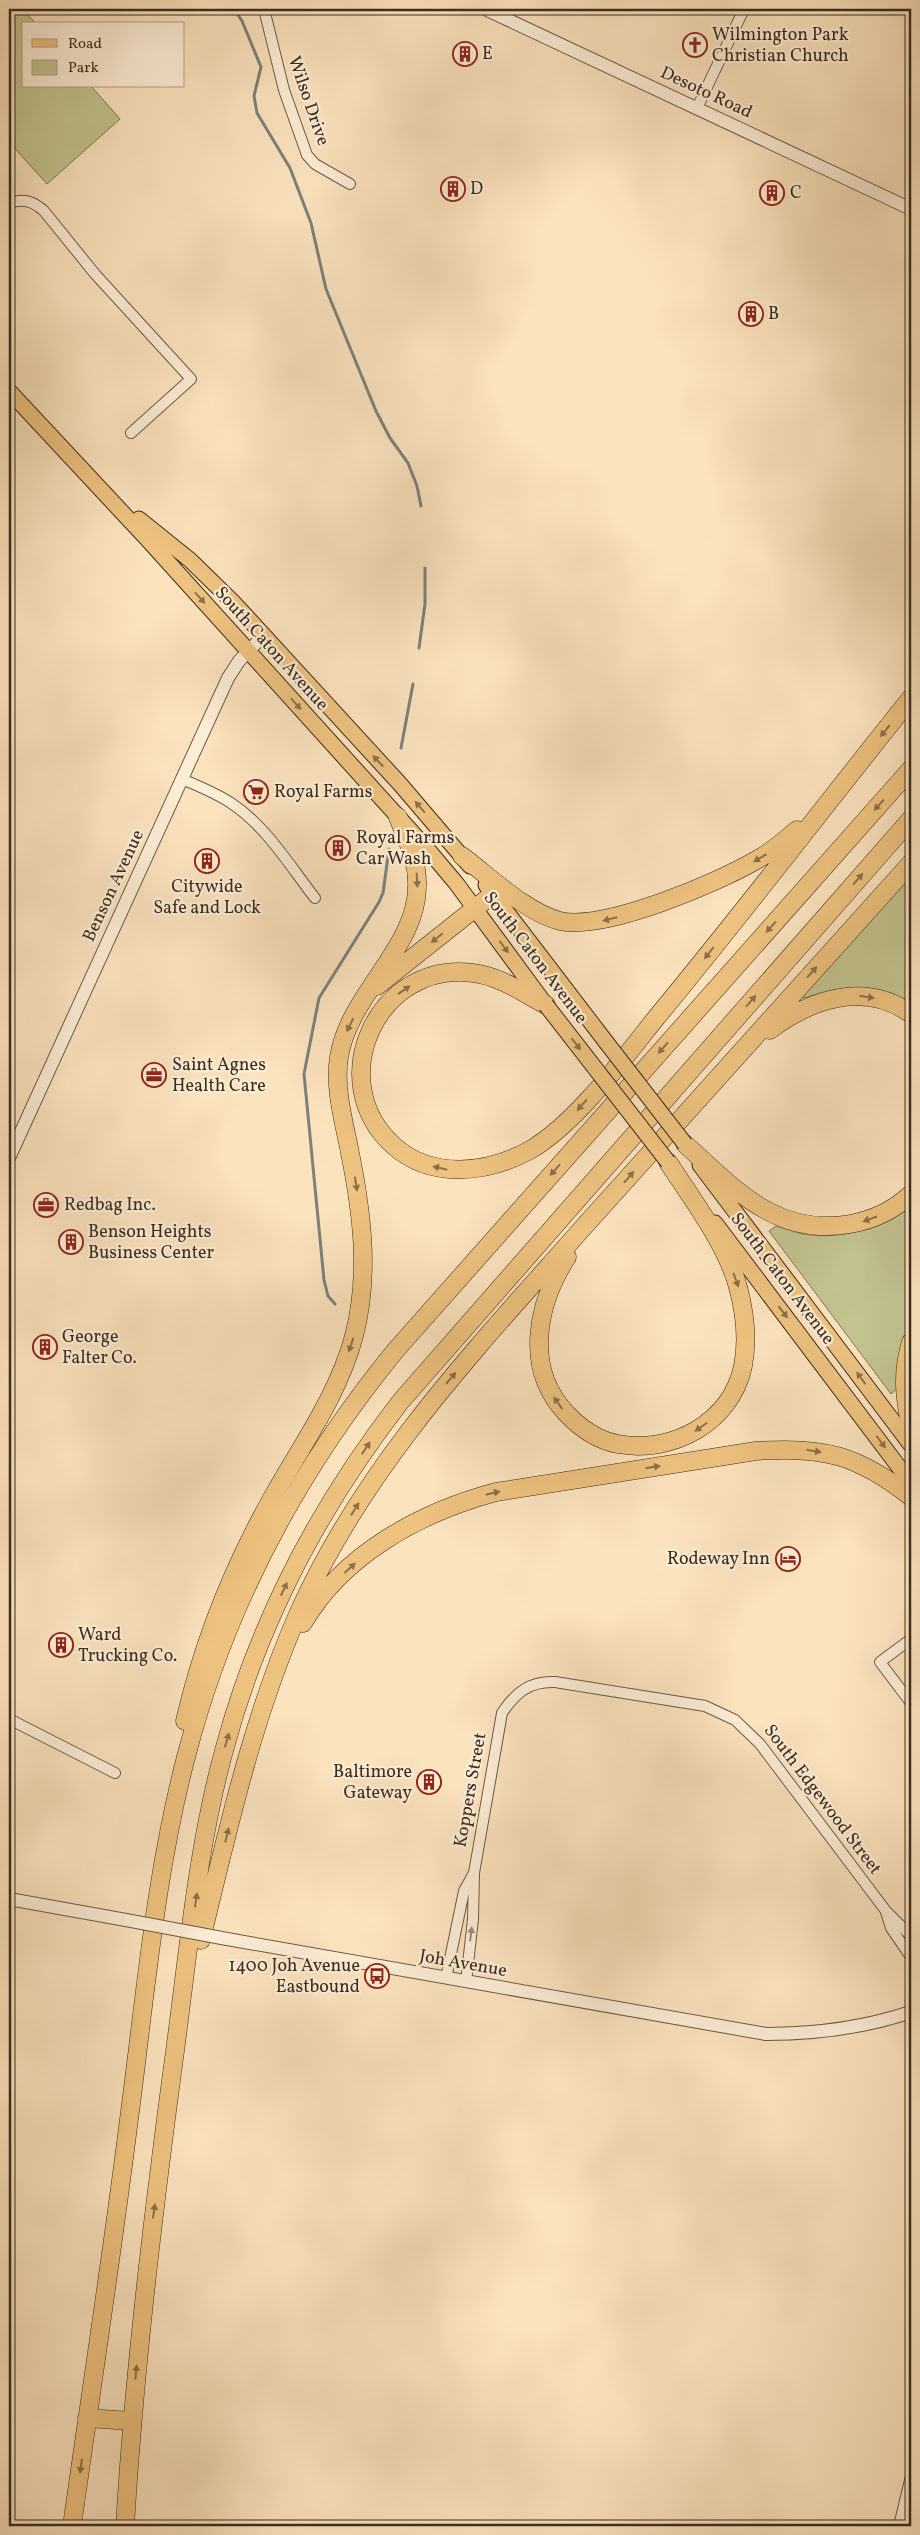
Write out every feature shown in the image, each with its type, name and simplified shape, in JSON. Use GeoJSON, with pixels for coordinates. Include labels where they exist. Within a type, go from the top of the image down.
{"type":"FeatureCollection","features":[{"type":"Feature","properties":{"kind":"highway"},"geometry":{"type":"LineString","coordinates":[[546,1006],[498,980],[473,973],[443,973],[412,985],[384,1007],[372,1025],[365,1042],[361,1062],[361,1080],[363,1096],[372,1119],[395,1147],[430,1165],[448,1170],[482,1167],[511,1159],[551,1136],[573,1115],[635,1045],[911,698]]}},
{"type":"Feature","properties":{"kind":"highway"},"geometry":{"type":"LineString","coordinates":[[462,856],[521,902],[544,916],[560,921],[579,923],[615,918],[712,882],[762,857],[803,824],[858,764]]}},
{"type":"Feature","properties":{"kind":"highway"},"geometry":{"type":"LineString","coordinates":[[72,2526],[165,1857],[179,1784],[212,1668],[238,1604],[261,1555],[322,1448],[358,1397],[411,1332],[911,769]]}},
{"type":"Feature","properties":{"kind":"highway"},"geometry":{"type":"LineString","coordinates":[[151,1956],[161,1851],[172,1783],[199,1664],[224,1596],[254,1530],[336,1387],[356,1327],[363,1278],[363,1249],[355,1179],[337,1076],[339,1056],[345,1034],[362,1000],[402,938],[416,900],[415,865],[398,817]]}},
{"type":"Feature","properties":{"kind":"highway"},"geometry":{"type":"LineString","coordinates":[[125,2526],[132,2421],[151,2230],[203,1853],[224,1747],[247,1678],[269,1622],[299,1558],[333,1498],[380,1428],[422,1375],[911,819]]}},
{"type":"Feature","properties":{"kind":"highway"},"geometry":{"type":"LineString","coordinates":[[178,2035],[242,1773],[267,1695],[299,1612],[353,1512],[388,1458],[418,1417],[462,1365],[721,1073],[911,863]]}},
{"type":"Feature","properties":{"kind":"highway"},"geometry":{"type":"LineString","coordinates":[[362,1000],[493,894]]}},
{"type":"Feature","properties":{"kind":"highway"},"geometry":{"type":"LineString","coordinates":[[721,1073],[785,1019],[825,1000],[846,996],[864,996],[887,1001],[911,1014]]}},
{"type":"Feature","properties":{"kind":"highway"},"geometry":{"type":"LineString","coordinates":[[685,1144],[746,1198],[765,1211],[784,1220],[812,1226],[834,1227],[859,1222],[887,1211],[911,1194]]}},
{"type":"Feature","properties":{"kind":"highway"},"geometry":{"type":"LineString","coordinates":[[596,1213],[562,1264],[549,1290],[542,1314],[538,1340],[540,1364],[547,1386],[559,1407],[576,1424],[597,1437],[616,1444],[638,1447],[665,1444],[688,1436],[708,1423],[723,1406],[735,1386],[742,1368],[745,1332],[738,1285],[728,1261],[668,1162]]}},
{"type":"Feature","properties":{"kind":"highway"},"geometry":{"type":"LineString","coordinates":[[911,1342],[905,1373],[905,1391],[911,1427]]}},
{"type":"Feature","properties":{"kind":"highway"},"geometry":{"type":"LineString","coordinates":[[267,1695],[307,1617],[349,1568],[404,1528],[433,1513],[465,1500],[544,1484],[756,1451],[785,1449],[814,1451],[846,1458],[874,1470],[911,1497]]}},
{"type":"Feature","properties":{"kind":"highway"},"geometry":{"type":"LineString","coordinates":[[88,2418],[132,2421]]}},
{"type":"Feature","properties":{"kind":"main road","name":"South Caton Avenue"},"geometry":{"type":"LineString","coordinates":[[9,391],[434,857],[475,908],[546,1006],[668,1162],[911,1483]]}},
{"type":"Feature","properties":{"kind":"main road","name":"South Caton Avenue"},"geometry":{"type":"LineString","coordinates":[[95,484],[190,560],[233,602],[400,784],[462,856],[685,1144],[911,1445]]}},
{"type":"Feature","properties":{"kind":"street","name":"Wilso Drive"},"geometry":{"type":"LineString","coordinates":[[264,9],[284,90],[307,155],[315,164],[350,184]]}},
{"type":"Feature","properties":{"kind":"street","name":"Desoto Road"},"geometry":{"type":"LineString","coordinates":[[485,9],[911,209]]}},
{"type":"Feature","properties":{"kind":"street"},"geometry":{"type":"LineString","coordinates":[[697,108],[744,9]]}},
{"type":"Feature","properties":{"kind":"street"},"geometry":{"type":"LineString","coordinates":[[9,203],[15,201],[35,203],[44,211],[95,274],[191,379],[131,434]]}},
{"type":"Feature","properties":{"kind":"street","name":"Benson Avenue"},"geometry":{"type":"LineString","coordinates":[[10,1154],[228,678],[248,651],[263,636]]}},
{"type":"Feature","properties":{"kind":"street"},"geometry":{"type":"LineString","coordinates":[[182,779],[219,796],[239,809],[286,859],[315,898]]}},
{"type":"Feature","properties":{"kind":"street"},"geometry":{"type":"LineString","coordinates":[[911,1639],[880,1662],[911,1704]]}},
{"type":"Feature","properties":{"kind":"street","name":"South Edgewood Street"},"geometry":{"type":"LineString","coordinates":[[502,1713],[516,1694],[527,1686],[541,1682],[705,1706],[722,1712],[747,1729],[760,1744],[886,1911],[911,1936]]}},
{"type":"Feature","properties":{"kind":"street","name":"Koppers Street"},"geometry":{"type":"LineString","coordinates":[[466,1982],[473,1919],[474,1873],[502,1713]]}},
{"type":"Feature","properties":{"kind":"street"},"geometry":{"type":"LineString","coordinates":[[9,1720],[115,1773]]}},
{"type":"Feature","properties":{"kind":"street","name":"Koppers Street"},"geometry":{"type":"LineString","coordinates":[[446,1978],[464,1891],[474,1873]]}},
{"type":"Feature","properties":{"kind":"street","name":"Joh Avenue"},"geometry":{"type":"LineString","coordinates":[[9,1899],[766,2034],[810,2034],[847,2030],[911,2012]]}},
{"type":"Feature","properties":{"kind":"street","name":"South Edgewood Street"},"geometry":{"type":"LineString","coordinates":[[886,1911],[891,1928],[911,1957]]}},
{"type":"Feature","properties":{"kind":"street"},"geometry":{"type":"LineString","coordinates":[[899,2526],[907,2513],[911,2476]]}},
{"type":"Feature","properties":{"kind":"green space"},"geometry":{"type":"Polygon","coordinates":[[[9,9],[23,9],[34,22],[22,22],[22,88],[93,88],[120,119],[47,184],[9,142],[9,9]]]}},
{"type":"Feature","properties":{"kind":"green space"},"geometry":{"type":"Polygon","coordinates":[[[911,875],[911,1004],[883,993],[859,989],[834,990],[805,998],[799,997],[911,875]]]}},
{"type":"Feature","properties":{"kind":"green space"},"geometry":{"type":"Polygon","coordinates":[[[911,1204],[911,1321],[899,1365],[898,1388],[891,1394],[769,1231],[776,1226],[810,1235],[824,1236],[851,1233],[876,1225],[911,1204]]]}},
{"type":"Feature","properties":{"kind":"waterway"},"geometry":{"type":"LineString","coordinates":[[234,9],[242,21],[261,67],[254,96],[257,113],[290,168],[311,223],[326,289],[376,411],[390,438],[408,463],[417,486],[421,506]]}},
{"type":"Feature","properties":{"kind":"waterway"},"geometry":{"type":"LineString","coordinates":[[419,648],[425,604],[425,568]]}},
{"type":"Feature","properties":{"kind":"waterway"},"geometry":{"type":"LineString","coordinates":[[401,748],[413,684]]}},
{"type":"Feature","properties":{"kind":"waterway"},"geometry":{"type":"LineString","coordinates":[[335,1304],[328,1296],[324,1280],[304,1074],[319,998],[379,902],[383,893],[389,849]]}},
{"type":"Feature","properties":{"kind":"place","name":"Wilmington Park Christian Church"},"geometry":{"type":"Point","coordinates":[695,45]}},
{"type":"Feature","properties":{"kind":"place","name":"E"},"geometry":{"type":"Point","coordinates":[465,54]}},
{"type":"Feature","properties":{"kind":"place","name":"D"},"geometry":{"type":"Point","coordinates":[453,189]}},
{"type":"Feature","properties":{"kind":"place","name":"C"},"geometry":{"type":"Point","coordinates":[772,193]}},
{"type":"Feature","properties":{"kind":"place","name":"B"},"geometry":{"type":"Point","coordinates":[751,314]}},
{"type":"Feature","properties":{"kind":"place","name":"Royal Farms"},"geometry":{"type":"Point","coordinates":[256,792]}},
{"type":"Feature","properties":{"kind":"place","name":"Royal Farms Car Wash"},"geometry":{"type":"Point","coordinates":[338,848]}},
{"type":"Feature","properties":{"kind":"place","name":"Citywide Safe and Lock"},"geometry":{"type":"Point","coordinates":[207,861]}},
{"type":"Feature","properties":{"kind":"place","name":"Saint Agnes Health Care"},"geometry":{"type":"Point","coordinates":[154,1075]}},
{"type":"Feature","properties":{"kind":"place","name":"Redbag Inc."},"geometry":{"type":"Point","coordinates":[46,1205]}},
{"type":"Feature","properties":{"kind":"place","name":"Benson Heights Business Center"},"geometry":{"type":"Point","coordinates":[71,1242]}},
{"type":"Feature","properties":{"kind":"place","name":"George Falter Co."},"geometry":{"type":"Point","coordinates":[45,1347]}},
{"type":"Feature","properties":{"kind":"place","name":"Rodeway Inn"},"geometry":{"type":"Point","coordinates":[788,1559]}},
{"type":"Feature","properties":{"kind":"place","name":"Ward Trucking Co."},"geometry":{"type":"Point","coordinates":[61,1645]}},
{"type":"Feature","properties":{"kind":"place","name":"Baltimore Gateway"},"geometry":{"type":"Point","coordinates":[429,1782]}},
{"type":"Feature","properties":{"kind":"place","name":"1400 Joh Avenue Eastbound"},"geometry":{"type":"Point","coordinates":[377,1976]}}]}
